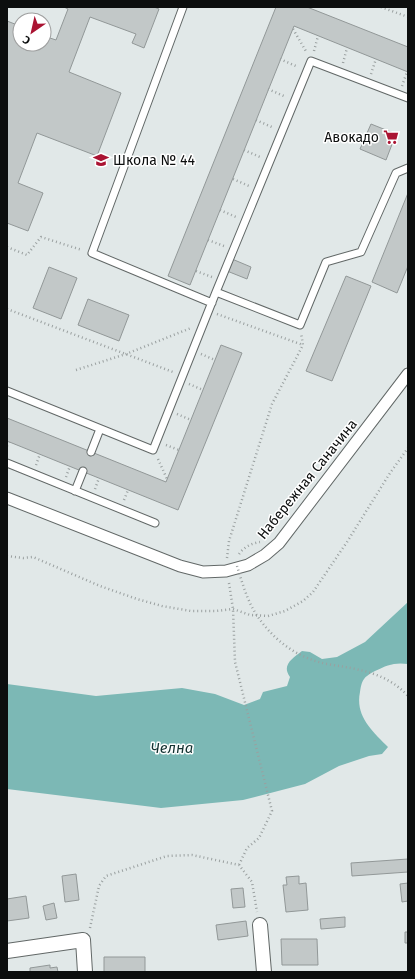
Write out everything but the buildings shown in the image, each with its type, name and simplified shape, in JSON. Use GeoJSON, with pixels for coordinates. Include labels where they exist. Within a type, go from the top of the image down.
{"type":"FeatureCollection","features":[{"type":"Feature","properties":{"kind":"street","name":"Набережная Саначина"},"geometry":{"type":"LineString","coordinates":[[7,498],[180,566],[203,572],[226,571],[248,564],[265,555],[279,543],[408,374]]}},
{"type":"Feature","properties":{"kind":"street"},"geometry":{"type":"LineString","coordinates":[[260,925],[264,972]]}},
{"type":"Feature","properties":{"kind":"street"},"geometry":{"type":"LineString","coordinates":[[7,951],[83,940],[85,972]]}},
{"type":"Feature","properties":{"kind":"lane"},"geometry":{"type":"LineString","coordinates":[[183,7],[92,254],[212,303]]}},
{"type":"Feature","properties":{"kind":"lane"},"geometry":{"type":"LineString","coordinates":[[7,391],[153,450],[311,61],[408,98]]}},
{"type":"Feature","properties":{"kind":"lane"},"geometry":{"type":"LineString","coordinates":[[216,292],[300,325],[326,262],[361,252],[396,173],[408,168]]}},
{"type":"Feature","properties":{"kind":"lane"},"geometry":{"type":"LineString","coordinates":[[91,452],[100,429]]}},
{"type":"Feature","properties":{"kind":"lane"},"geometry":{"type":"LineString","coordinates":[[7,464],[155,523]]}},
{"type":"Feature","properties":{"kind":"lane"},"geometry":{"type":"LineString","coordinates":[[76,491],[83,471]]}},
{"type":"Feature","properties":{"kind":"path"},"geometry":{"type":"LineString","coordinates":[[381,7],[408,18]]}},
{"type":"Feature","properties":{"kind":"path"},"geometry":{"type":"LineString","coordinates":[[293,29],[311,61]]}},
{"type":"Feature","properties":{"kind":"path"},"geometry":{"type":"LineString","coordinates":[[311,61],[318,36]]}},
{"type":"Feature","properties":{"kind":"path"},"geometry":{"type":"LineString","coordinates":[[340,72],[348,48]]}},
{"type":"Feature","properties":{"kind":"path"},"geometry":{"type":"LineString","coordinates":[[280,59],[307,71]]}},
{"type":"Feature","properties":{"kind":"path"},"geometry":{"type":"LineString","coordinates":[[368,82],[376,59]]}},
{"type":"Feature","properties":{"kind":"path"},"geometry":{"type":"LineString","coordinates":[[399,94],[407,72]]}},
{"type":"Feature","properties":{"kind":"path"},"geometry":{"type":"LineString","coordinates":[[268,89],[295,101]]}},
{"type":"Feature","properties":{"kind":"path"},"geometry":{"type":"LineString","coordinates":[[256,120],[282,132]]}},
{"type":"Feature","properties":{"kind":"path"},"geometry":{"type":"LineString","coordinates":[[244,150],[270,161]]}},
{"type":"Feature","properties":{"kind":"path"},"geometry":{"type":"LineString","coordinates":[[233,179],[258,190]]}},
{"type":"Feature","properties":{"kind":"path"},"geometry":{"type":"LineString","coordinates":[[220,210],[245,221]]}},
{"type":"Feature","properties":{"kind":"path"},"geometry":{"type":"LineString","coordinates":[[7,247],[27,255],[41,237],[92,254]]}},
{"type":"Feature","properties":{"kind":"path"},"geometry":{"type":"LineString","coordinates":[[208,240],[234,250]]}},
{"type":"Feature","properties":{"kind":"path"},"geometry":{"type":"LineString","coordinates":[[196,271],[221,281]]}},
{"type":"Feature","properties":{"kind":"path"},"geometry":{"type":"LineString","coordinates":[[7,309],[126,354],[182,378],[203,390]]}},
{"type":"Feature","properties":{"kind":"path"},"geometry":{"type":"LineString","coordinates":[[209,312],[303,345]]}},
{"type":"Feature","properties":{"kind":"path"},"geometry":{"type":"LineString","coordinates":[[76,370],[126,354],[204,323]]}},
{"type":"Feature","properties":{"kind":"path"},"geometry":{"type":"LineString","coordinates":[[239,865],[247,848],[259,838],[272,811],[235,662],[233,609],[226,571],[229,541],[272,404],[303,345],[300,325]]}},
{"type":"Feature","properties":{"kind":"path"},"geometry":{"type":"LineString","coordinates":[[193,351],[215,360]]}},
{"type":"Feature","properties":{"kind":"path"},"geometry":{"type":"LineString","coordinates":[[169,411],[191,420]]}},
{"type":"Feature","properties":{"kind":"path"},"geometry":{"type":"LineString","coordinates":[[7,446],[9,442]]}},
{"type":"Feature","properties":{"kind":"path"},"geometry":{"type":"LineString","coordinates":[[157,442],[179,450]]}},
{"type":"Feature","properties":{"kind":"path"},"geometry":{"type":"LineString","coordinates":[[7,556],[33,558],[100,586],[162,606],[191,611],[233,609],[250,615],[268,616],[285,611],[303,601],[313,592],[348,542],[390,472],[408,448]]}},
{"type":"Feature","properties":{"kind":"path"},"geometry":{"type":"LineString","coordinates":[[153,450],[168,479]]}},
{"type":"Feature","properties":{"kind":"path"},"geometry":{"type":"LineString","coordinates":[[237,566],[243,587],[256,614],[271,634],[286,646],[304,657],[378,675],[408,696]]}},
{"type":"Feature","properties":{"kind":"path"},"geometry":{"type":"LineString","coordinates":[[83,940],[89,935],[99,886],[106,876],[167,856],[192,855],[239,865],[252,882],[260,925]]}},
{"type":"Feature","properties":{"kind":"water","name":"Челна"},"geometry":{"type":"Polygon","coordinates":[[[408,602],[408,664],[391,664],[371,673],[364,679],[360,692],[359,701],[362,716],[376,735],[388,747],[382,754],[369,756],[339,766],[305,784],[243,800],[161,808],[7,789],[7,684],[96,696],[182,688],[215,694],[244,705],[260,699],[263,692],[287,686],[290,677],[287,665],[302,651],[310,652],[322,659],[337,657],[365,642],[408,602]]]}},
{"type":"Feature","properties":{"kind":"place","name":"Авокадо"},"geometry":{"type":"Point","coordinates":[391,137]}},
{"type":"Feature","properties":{"kind":"place","name":"Школа № 44"},"geometry":{"type":"Point","coordinates":[101,160]}}]}
